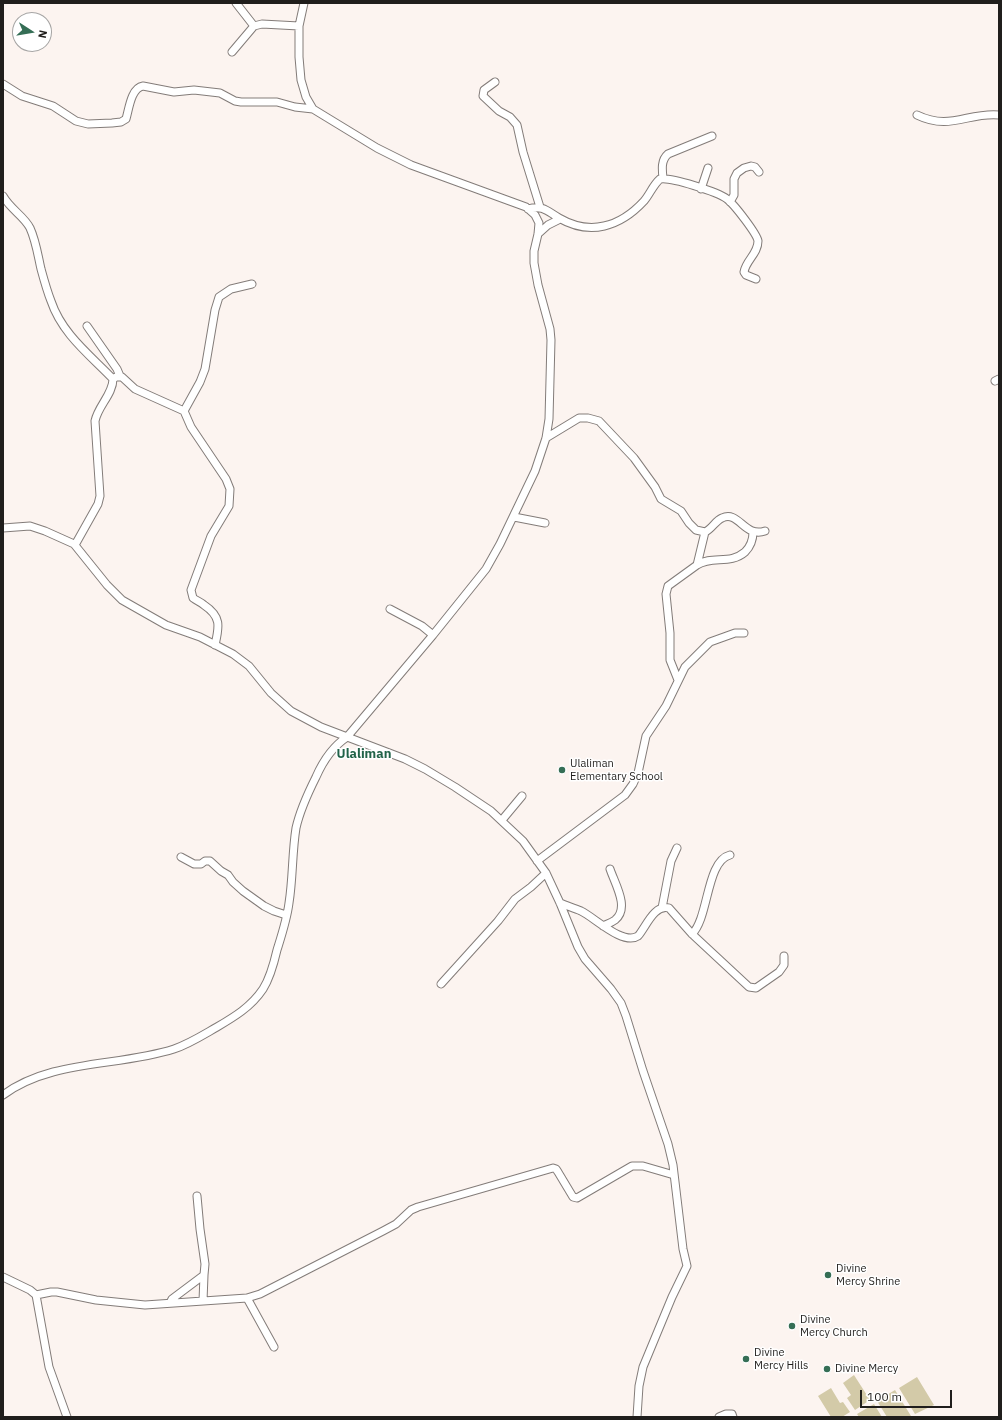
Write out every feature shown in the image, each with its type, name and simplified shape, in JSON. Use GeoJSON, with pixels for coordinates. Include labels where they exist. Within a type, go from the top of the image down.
{"type":"FeatureCollection","features":[{"type":"Feature","properties":{"kind":"street"},"geometry":{"type":"LineString","coordinates":[[236,3],[254,26]]}},
{"type":"Feature","properties":{"kind":"street"},"geometry":{"type":"LineString","coordinates":[[304,3],[299,26],[301,80],[306,98],[313,109]]}},
{"type":"Feature","properties":{"kind":"street"},"geometry":{"type":"LineString","coordinates":[[232,52],[254,26],[262,24],[299,26]]}},
{"type":"Feature","properties":{"kind":"street"},"geometry":{"type":"LineString","coordinates":[[495,82],[484,90],[483,96],[499,111],[510,117],[517,126],[523,152],[540,207]]}},
{"type":"Feature","properties":{"kind":"street"},"geometry":{"type":"LineString","coordinates":[[3,84],[22,96],[48,104],[70,118],[88,124],[124,121],[135,93],[140,86],[174,92],[188,90],[211,92],[224,95],[235,101],[277,102],[295,107],[313,109],[378,148],[411,164],[523,206],[538,218],[539,223],[534,251],[534,263],[538,285],[550,329],[551,340],[550,401],[546,438],[535,471],[514,517],[486,569],[433,635],[347,737],[336,745],[320,768],[298,818],[289,905],[276,956],[264,988],[245,1010],[198,1038],[173,1049],[137,1058],[46,1073],[27,1081],[3,1095]]}},
{"type":"Feature","properties":{"kind":"street"},"geometry":{"type":"LineString","coordinates":[[917,115],[927,120],[949,122],[989,114],[999,115]]}},
{"type":"Feature","properties":{"kind":"street"},"geometry":{"type":"LineString","coordinates":[[663,178],[663,161],[668,154],[712,136]]}},
{"type":"Feature","properties":{"kind":"street"},"geometry":{"type":"LineString","coordinates":[[730,202],[734,195],[734,179],[737,173],[744,168],[751,166],[759,172]]}},
{"type":"Feature","properties":{"kind":"street"},"geometry":{"type":"LineString","coordinates":[[701,188],[708,168]]}},
{"type":"Feature","properties":{"kind":"street"},"geometry":{"type":"LineString","coordinates":[[528,209],[540,207],[560,218],[585,227],[598,227],[626,218],[644,201],[657,182],[663,178],[672,179],[723,196],[730,202],[754,231],[757,238],[757,249],[748,261],[744,272],[746,275],[756,278]]}},
{"type":"Feature","properties":{"kind":"street"},"geometry":{"type":"LineString","coordinates":[[3,196],[6,202],[27,222],[30,227],[51,302],[64,327],[73,338],[116,378],[127,380],[135,389],[184,411],[191,427],[226,479],[230,489],[229,506],[211,536],[191,590],[193,598],[207,607],[216,616],[218,628],[215,645]]}},
{"type":"Feature","properties":{"kind":"street"},"geometry":{"type":"LineString","coordinates":[[538,234],[548,225],[560,218]]}},
{"type":"Feature","properties":{"kind":"street"},"geometry":{"type":"LineString","coordinates":[[184,411],[203,376],[209,351],[215,310],[219,297],[232,289],[252,284]]}},
{"type":"Feature","properties":{"kind":"street"},"geometry":{"type":"LineString","coordinates":[[75,545],[96,508],[100,496],[95,421],[98,411],[119,371],[86,326]]}},
{"type":"Feature","properties":{"kind":"street"},"geometry":{"type":"LineString","coordinates":[[546,438],[579,418],[588,418],[599,421],[634,458],[655,487],[661,499],[681,510],[689,523],[696,530],[705,532]]}},
{"type":"Feature","properties":{"kind":"street"},"geometry":{"type":"LineString","coordinates":[[514,517],[544,523]]}},
{"type":"Feature","properties":{"kind":"street"},"geometry":{"type":"LineString","coordinates":[[697,565],[705,532],[720,519],[729,517],[734,518],[753,532],[760,533],[765,531]]}},
{"type":"Feature","properties":{"kind":"street"},"geometry":{"type":"LineString","coordinates":[[3,528],[25,526],[33,527],[59,536],[75,545],[107,585],[122,600],[166,625],[188,632],[233,654],[250,666],[271,693],[291,710],[321,727],[372,745],[425,769],[478,801],[502,820],[523,841],[546,873],[578,947],[589,964],[621,1003],[668,1144],[674,1175],[683,1249],[687,1266],[672,1296],[643,1367],[639,1386],[637,1417]]}},
{"type":"Feature","properties":{"kind":"street"},"geometry":{"type":"LineString","coordinates":[[678,680],[670,660],[670,633],[666,594],[668,586],[697,565],[707,560],[724,560],[738,557],[749,548],[752,543],[753,532]]}},
{"type":"Feature","properties":{"kind":"street"},"geometry":{"type":"LineString","coordinates":[[390,609],[418,624],[433,635]]}},
{"type":"Feature","properties":{"kind":"street"},"geometry":{"type":"LineString","coordinates":[[537,861],[625,796],[638,773],[644,740],[666,706],[685,667],[710,642],[736,633],[744,633]]}},
{"type":"Feature","properties":{"kind":"street"},"geometry":{"type":"LineString","coordinates":[[502,820],[522,796]]}},
{"type":"Feature","properties":{"kind":"street"},"geometry":{"type":"LineString","coordinates":[[662,908],[670,861],[677,848]]}},
{"type":"Feature","properties":{"kind":"street"},"geometry":{"type":"LineString","coordinates":[[692,934],[698,927],[717,867],[724,857],[730,855]]}},
{"type":"Feature","properties":{"kind":"street"},"geometry":{"type":"LineString","coordinates":[[181,857],[194,864],[201,864],[205,861],[210,862],[228,875],[233,882],[264,906],[286,915]]}},
{"type":"Feature","properties":{"kind":"street"},"geometry":{"type":"LineString","coordinates":[[603,926],[615,920],[622,907],[610,869]]}},
{"type":"Feature","properties":{"kind":"street"},"geometry":{"type":"LineString","coordinates":[[441,984],[498,921],[515,899],[546,873]]}},
{"type":"Feature","properties":{"kind":"street"},"geometry":{"type":"LineString","coordinates":[[560,903],[581,911],[603,926],[625,938],[635,938],[651,917],[662,908],[669,908],[692,934],[749,987],[753,988],[761,986],[782,969],[784,965],[784,956]]}},
{"type":"Feature","properties":{"kind":"street"},"geometry":{"type":"LineString","coordinates":[[36,1295],[56,1292],[109,1302],[145,1305],[247,1298],[260,1294],[383,1231],[396,1224],[411,1210],[418,1207],[553,1168],[556,1169],[573,1197],[577,1198],[632,1166],[642,1166],[674,1175]]}},
{"type":"Feature","properties":{"kind":"street"},"geometry":{"type":"LineString","coordinates":[[197,1196],[205,1264],[204,1300]]}},
{"type":"Feature","properties":{"kind":"street"},"geometry":{"type":"LineString","coordinates":[[170,1303],[171,1300],[178,1294],[204,1275]]}},
{"type":"Feature","properties":{"kind":"street"},"geometry":{"type":"LineString","coordinates":[[3,1277],[30,1290],[36,1295],[53,1381],[67,1417]]}},
{"type":"Feature","properties":{"kind":"street"},"geometry":{"type":"LineString","coordinates":[[247,1298],[274,1347]]}},
{"type":"Feature","properties":{"kind":"street"},"geometry":{"type":"LineString","coordinates":[[719,1417],[732,1414],[733,1417]]}},
{"type":"Feature","properties":{"kind":"shaded area"},"geometry":{"type":"Polygon","coordinates":[[[854,1375],[870,1400],[855,1410],[847,1398],[851,1395],[843,1383],[854,1375]]]}},
{"type":"Feature","properties":{"kind":"shaded area"},"geometry":{"type":"Polygon","coordinates":[[[917,1377],[934,1405],[915,1414],[899,1388],[917,1377]]]}},
{"type":"Feature","properties":{"kind":"shaded area"},"geometry":{"type":"Polygon","coordinates":[[[831,1388],[840,1403],[843,1402],[850,1412],[842,1417],[831,1417],[818,1396],[831,1388]]]}},
{"type":"Feature","properties":{"kind":"shaded area"},"geometry":{"type":"Polygon","coordinates":[[[895,1390],[911,1416],[887,1417],[877,1401],[895,1390]]]}},
{"type":"Feature","properties":{"kind":"shaded area"},"geometry":{"type":"Polygon","coordinates":[[[874,1404],[882,1417],[859,1417],[857,1414],[874,1404]]]}},
{"type":"Feature","properties":{"kind":"place","name":"Ulaliman Elementary School"},"geometry":{"type":"Point","coordinates":[562,770]}},
{"type":"Feature","properties":{"kind":"place","name":"Divine Mercy Shrine"},"geometry":{"type":"Point","coordinates":[828,1275]}},
{"type":"Feature","properties":{"kind":"place","name":"Divine Mercy Church"},"geometry":{"type":"Point","coordinates":[792,1326]}},
{"type":"Feature","properties":{"kind":"place","name":"Divine Mercy Hills"},"geometry":{"type":"Point","coordinates":[746,1359]}},
{"type":"Feature","properties":{"kind":"place","name":"Divine Mercy"},"geometry":{"type":"Point","coordinates":[827,1369]}},
{"type":"Feature","properties":{"kind":"district","name":"Ulaliman"},"geometry":{"type":"Point","coordinates":[364,754]}}]}
